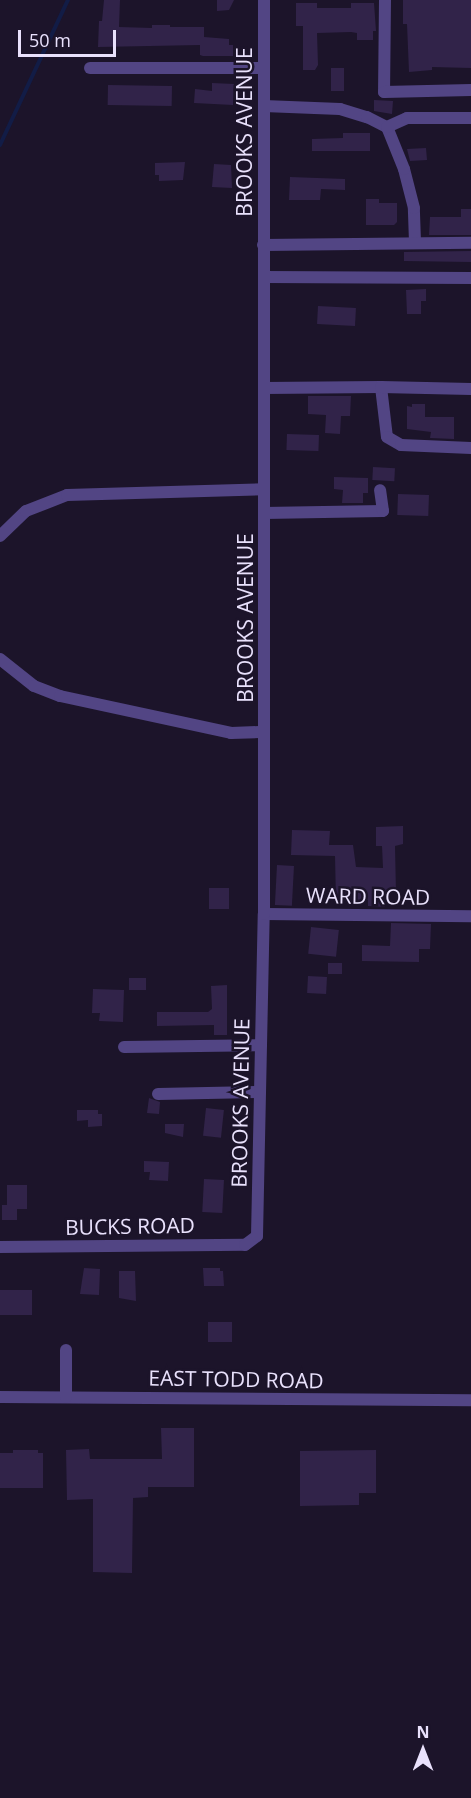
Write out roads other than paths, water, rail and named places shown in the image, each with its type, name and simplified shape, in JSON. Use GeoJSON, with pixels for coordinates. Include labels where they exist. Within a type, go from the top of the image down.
{"type":"FeatureCollection","features":[{"type":"Feature","properties":{"kind":"street","name":"BROOKS AVENUE"},"geometry":{"type":"LineString","coordinates":[[257,1236],[264,914],[264,0]]}},
{"type":"Feature","properties":{"kind":"street"},"geometry":{"type":"LineString","coordinates":[[385,0],[384,92],[471,90]]}},
{"type":"Feature","properties":{"kind":"street"},"geometry":{"type":"LineString","coordinates":[[90,68],[264,68]]}},
{"type":"Feature","properties":{"kind":"street"},"geometry":{"type":"LineString","coordinates":[[264,106],[340,110],[367,117],[387,127],[404,169],[414,208],[415,242]]}},
{"type":"Feature","properties":{"kind":"street"},"geometry":{"type":"LineString","coordinates":[[387,127],[407,118],[471,118]]}},
{"type":"Feature","properties":{"kind":"street"},"geometry":{"type":"LineString","coordinates":[[263,245],[362,246],[415,242],[471,243]]}},
{"type":"Feature","properties":{"kind":"street"},"geometry":{"type":"LineString","coordinates":[[264,277],[471,278]]}},
{"type":"Feature","properties":{"kind":"street"},"geometry":{"type":"LineString","coordinates":[[381,387],[387,437],[400,445],[471,448]]}},
{"type":"Feature","properties":{"kind":"street"},"geometry":{"type":"LineString","coordinates":[[264,388],[471,389]]}},
{"type":"Feature","properties":{"kind":"street"},"geometry":{"type":"LineString","coordinates":[[0,536],[26,511],[67,495],[264,489]]}},
{"type":"Feature","properties":{"kind":"street"},"geometry":{"type":"LineString","coordinates":[[264,513],[383,511],[380,490]]}},
{"type":"Feature","properties":{"kind":"street"},"geometry":{"type":"LineString","coordinates":[[0,659],[34,686],[60,696],[231,733],[264,732]]}},
{"type":"Feature","properties":{"kind":"street","name":"WARD ROAD"},"geometry":{"type":"LineString","coordinates":[[264,914],[471,916]]}},
{"type":"Feature","properties":{"kind":"street"},"geometry":{"type":"LineString","coordinates":[[124,1047],[261,1045]]}},
{"type":"Feature","properties":{"kind":"street"},"geometry":{"type":"LineString","coordinates":[[158,1094],[260,1092]]}},
{"type":"Feature","properties":{"kind":"street","name":"BUCKS ROAD"},"geometry":{"type":"LineString","coordinates":[[0,1247],[245,1245],[257,1236]]}},
{"type":"Feature","properties":{"kind":"street"},"geometry":{"type":"LineString","coordinates":[[66,1350],[66,1396]]}},
{"type":"Feature","properties":{"kind":"street","name":"EAST TODD ROAD"},"geometry":{"type":"LineString","coordinates":[[0,1397],[471,1400]]}},
{"type":"Feature","properties":{"kind":"waterway"},"geometry":{"type":"LineString","coordinates":[[0,145],[68,0]]}}]}
